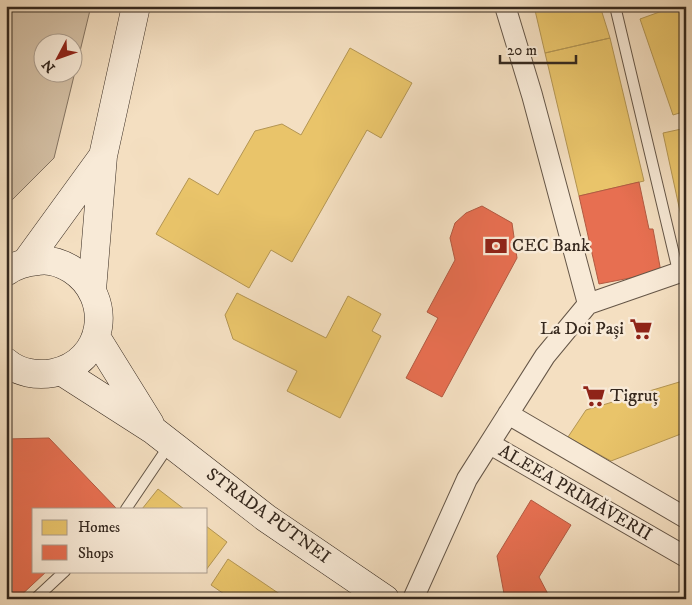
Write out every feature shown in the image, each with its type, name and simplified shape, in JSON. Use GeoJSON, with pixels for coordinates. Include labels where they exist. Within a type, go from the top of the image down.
{"type":"FeatureCollection","features":[{"type":"Feature","properties":{"kind":"main road"},"geometry":{"type":"LineString","coordinates":[[92,290],[103,156],[136,6]]}},
{"type":"Feature","properties":{"kind":"main road"},"geometry":{"type":"LineString","coordinates":[[12,269],[103,156]]}},
{"type":"Feature","properties":{"kind":"main road"},"geometry":{"type":"LineString","coordinates":[[7,364],[27,373],[43,375],[61,371],[76,363],[88,352],[96,337],[99,321],[98,305],[92,290],[80,275],[64,264],[45,260],[12,269]]}},
{"type":"Feature","properties":{"kind":"main road","name":"STRADA PUTNEI"},"geometry":{"type":"LineString","coordinates":[[96,337],[162,437]]}},
{"type":"Feature","properties":{"kind":"main road","name":"STRADA PUTNEI"},"geometry":{"type":"LineString","coordinates":[[61,371],[162,437],[266,518],[385,599]]}},
{"type":"Feature","properties":{"kind":"street"},"geometry":{"type":"LineString","coordinates":[[505,6],[532,95],[588,304]]}},
{"type":"Feature","properties":{"kind":"street"},"geometry":{"type":"LineString","coordinates":[[413,599],[467,479],[545,356],[588,304],[682,270]]}},
{"type":"Feature","properties":{"kind":"street","name":"ALEEA PRIMĂVERII"},"geometry":{"type":"LineString","coordinates":[[508,414],[686,518]]}},
{"type":"Feature","properties":{"kind":"street","name":"ALEEA PRIMĂVERII"},"geometry":{"type":"LineString","coordinates":[[490,444],[686,557]]}},
{"type":"Feature","properties":{"kind":"lane"},"geometry":{"type":"LineString","coordinates":[[615,6],[682,270]]}},
{"type":"Feature","properties":{"kind":"lane"},"geometry":{"type":"LineString","coordinates":[[126,508],[162,437]]}},
{"type":"Feature","properties":{"kind":"lane"},"geometry":{"type":"LineString","coordinates":[[35,599],[65,572]]}},
{"type":"Feature","properties":{"kind":"shaded area"},"geometry":{"type":"Polygon","coordinates":[[[6,6],[91,6],[82,43],[82,32],[32,32],[32,82],[72,82],[54,158],[9,203],[6,201],[6,6]]]}},
{"type":"Feature","properties":{"kind":"building: Homes"},"geometry":{"type":"Polygon","coordinates":[[[534,6],[600,6],[610,38],[545,53],[534,6]]]}},
{"type":"Feature","properties":{"kind":"building: Homes"},"geometry":{"type":"Polygon","coordinates":[[[676,6],[686,6],[686,111],[673,115],[640,19],[676,6]]]}},
{"type":"Feature","properties":{"kind":"building: Homes"},"geometry":{"type":"Polygon","coordinates":[[[610,38],[644,181],[579,196],[545,53],[610,38]]]}},
{"type":"Feature","properties":{"kind":"building: Homes"},"geometry":{"type":"Polygon","coordinates":[[[350,48],[412,83],[381,138],[367,130],[292,262],[271,250],[249,288],[156,234],[189,178],[218,195],[255,131],[282,124],[301,135],[350,48]]]}},
{"type":"Feature","properties":{"kind":"building: Homes"},"geometry":{"type":"Polygon","coordinates":[[[686,128],[686,239],[663,133],[686,128]]]}},
{"type":"Feature","properties":{"kind":"building: Homes"},"geometry":{"type":"Polygon","coordinates":[[[237,293],[326,338],[348,296],[381,314],[372,331],[381,336],[340,418],[287,391],[297,371],[233,339],[225,315],[237,293]]]}},
{"type":"Feature","properties":{"kind":"building: Homes"},"geometry":{"type":"Polygon","coordinates":[[[686,380],[686,432],[611,461],[568,437],[586,410],[686,380]]]}},
{"type":"Feature","properties":{"kind":"building: Homes"},"geometry":{"type":"Polygon","coordinates":[[[158,489],[183,508],[143,508],[158,489]]]}},
{"type":"Feature","properties":{"kind":"building: Homes"},"geometry":{"type":"Polygon","coordinates":[[[208,528],[227,542],[208,567],[208,528]]]}},
{"type":"Feature","properties":{"kind":"building: Homes"},"geometry":{"type":"Polygon","coordinates":[[[228,559],[287,599],[225,599],[227,596],[211,585],[228,559]]]}},
{"type":"Feature","properties":{"kind":"building: Shops"},"geometry":{"type":"Polygon","coordinates":[[[639,182],[649,229],[653,229],[661,272],[599,284],[579,196],[639,182]]]}},
{"type":"Feature","properties":{"kind":"building: Shops"},"geometry":{"type":"Polygon","coordinates":[[[482,206],[512,223],[517,258],[442,397],[406,378],[438,318],[427,312],[455,260],[450,238],[455,223],[466,213],[482,206]]]}},
{"type":"Feature","properties":{"kind":"building: Shops"},"geometry":{"type":"Polygon","coordinates":[[[49,438],[116,508],[32,508],[32,572],[46,572],[17,599],[6,599],[6,439],[49,438]]]}},
{"type":"Feature","properties":{"kind":"building: Shops"},"geometry":{"type":"Polygon","coordinates":[[[531,500],[571,525],[539,577],[549,596],[554,599],[505,599],[497,556],[531,500]]]}},
{"type":"Feature","properties":{"kind":"place","name":"CEC Bank"},"geometry":{"type":"Point","coordinates":[496,246]}},
{"type":"Feature","properties":{"kind":"place","name":"La Doi Pași"},"geometry":{"type":"Point","coordinates":[641,329]}},
{"type":"Feature","properties":{"kind":"place","name":"Tigruț"},"geometry":{"type":"Point","coordinates":[594,396]}}]}
